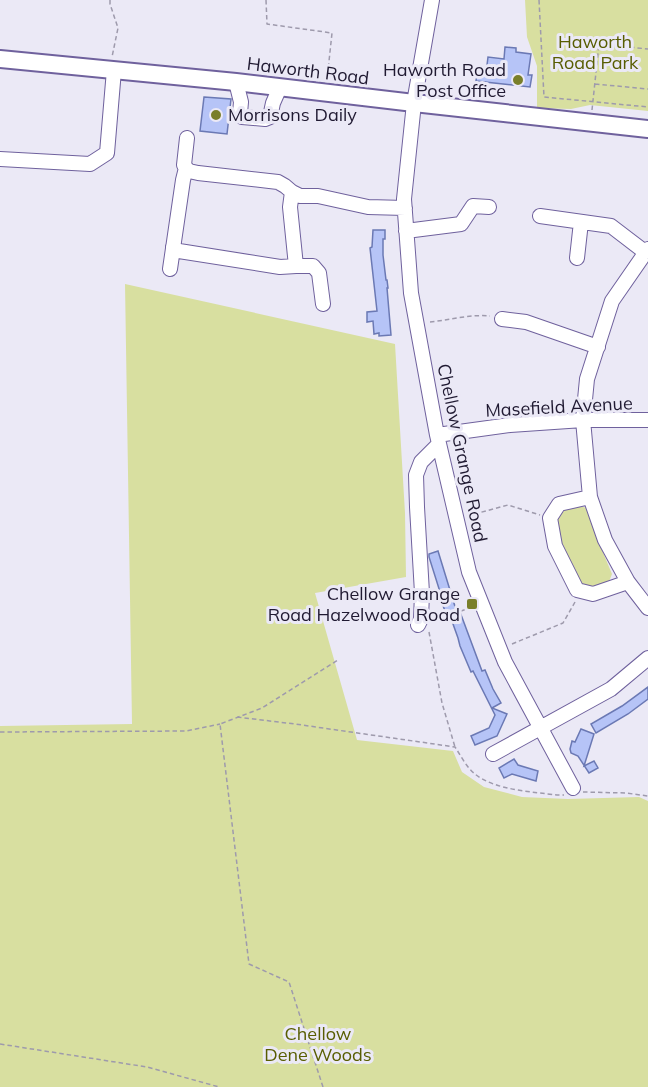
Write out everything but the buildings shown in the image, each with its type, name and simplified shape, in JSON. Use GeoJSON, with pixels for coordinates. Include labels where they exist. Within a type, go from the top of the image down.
{"type":"FeatureCollection","features":[{"type":"Feature","properties":{"kind":"main road","name":"Haworth Road"},"geometry":{"type":"LineString","coordinates":[[0,58],[236,82],[648,129]]}},
{"type":"Feature","properties":{"kind":"street","name":"Chellow Grange Road"},"geometry":{"type":"LineString","coordinates":[[432,0],[414,104],[404,199],[411,293],[416,323],[438,440],[470,572],[505,662],[573,788]]}},
{"type":"Feature","properties":{"kind":"street"},"geometry":{"type":"LineString","coordinates":[[0,159],[90,164],[107,153],[112,70]]}},
{"type":"Feature","properties":{"kind":"street"},"geometry":{"type":"LineString","coordinates":[[236,82],[242,117],[265,119],[270,117],[280,87]]}},
{"type":"Feature","properties":{"kind":"street"},"geometry":{"type":"LineString","coordinates":[[170,269],[186,168],[184,165],[187,138]]}},
{"type":"Feature","properties":{"kind":"street"},"geometry":{"type":"LineString","coordinates":[[186,168],[198,173],[278,182],[300,196],[318,196],[380,208],[405,208]]}},
{"type":"Feature","properties":{"kind":"street"},"geometry":{"type":"LineString","coordinates":[[292,192],[290,207],[296,266]]}},
{"type":"Feature","properties":{"kind":"street"},"geometry":{"type":"LineString","coordinates":[[406,231],[460,224],[474,206],[489,207]]}},
{"type":"Feature","properties":{"kind":"street"},"geometry":{"type":"LineString","coordinates":[[540,216],[612,226],[647,251],[612,301],[587,379],[582,420],[590,498],[605,540],[628,582],[648,608]]}},
{"type":"Feature","properties":{"kind":"street"},"geometry":{"type":"LineString","coordinates":[[577,258],[581,222]]}},
{"type":"Feature","properties":{"kind":"street"},"geometry":{"type":"LineString","coordinates":[[173,247],[179,251],[280,267],[313,266],[319,273],[323,304]]}},
{"type":"Feature","properties":{"kind":"street"},"geometry":{"type":"LineString","coordinates":[[502,320],[526,321],[597,346]]}},
{"type":"Feature","properties":{"kind":"street","name":"Masefield Avenue"},"geometry":{"type":"LineString","coordinates":[[438,440],[510,425],[582,420],[648,420]]}},
{"type":"Feature","properties":{"kind":"street"},"geometry":{"type":"LineString","coordinates":[[423,630],[416,475],[421,462],[438,440]]}},
{"type":"Feature","properties":{"kind":"street"},"geometry":{"type":"LineString","coordinates":[[590,498],[559,504],[550,518],[555,546],[576,590],[593,594],[628,582]]}},
{"type":"Feature","properties":{"kind":"street"},"geometry":{"type":"LineString","coordinates":[[493,754],[612,689],[648,658]]}},
{"type":"Feature","properties":{"kind":"path"},"geometry":{"type":"LineString","coordinates":[[110,0],[118,28],[112,70]]}},
{"type":"Feature","properties":{"kind":"path"},"geometry":{"type":"LineString","coordinates":[[266,0],[267,24],[332,33],[325,93]]}},
{"type":"Feature","properties":{"kind":"path"},"geometry":{"type":"LineString","coordinates":[[539,0],[544,97],[541,102]]}},
{"type":"Feature","properties":{"kind":"path"},"geometry":{"type":"LineString","coordinates":[[590,123],[599,44],[648,49]]}},
{"type":"Feature","properties":{"kind":"path"},"geometry":{"type":"LineString","coordinates":[[595,84],[648,89]]}},
{"type":"Feature","properties":{"kind":"path"},"geometry":{"type":"LineString","coordinates":[[544,97],[648,107]]}},
{"type":"Feature","properties":{"kind":"path"},"geometry":{"type":"LineString","coordinates":[[416,323],[452,320],[468,315],[489,315],[502,320]]}},
{"type":"Feature","properties":{"kind":"path"},"geometry":{"type":"LineString","coordinates":[[457,519],[508,505],[550,518]]}},
{"type":"Feature","properties":{"kind":"path"},"geometry":{"type":"LineString","coordinates":[[500,649],[563,623],[581,591]]}},
{"type":"Feature","properties":{"kind":"path"},"geometry":{"type":"LineString","coordinates":[[482,604],[423,630],[455,747],[472,773],[482,780],[501,786],[557,795],[565,795],[573,788],[581,792],[648,796]]}},
{"type":"Feature","properties":{"kind":"path"},"geometry":{"type":"LineString","coordinates":[[0,732],[186,731],[220,724],[262,708],[338,660]]}},
{"type":"Feature","properties":{"kind":"path"},"geometry":{"type":"LineString","coordinates":[[236,717],[455,747]]}},
{"type":"Feature","properties":{"kind":"path"},"geometry":{"type":"LineString","coordinates":[[220,724],[249,964],[289,982],[324,1087]]}},
{"type":"Feature","properties":{"kind":"path"},"geometry":{"type":"LineString","coordinates":[[0,1044],[147,1067],[219,1087]]}},
{"type":"Feature","properties":{"kind":"green space","name":"Haworth Road Park"},"geometry":{"type":"Polygon","coordinates":[[[525,0],[648,0],[648,111],[590,105],[571,109],[537,108],[537,66],[527,37],[525,0]]]}},
{"type":"Feature","properties":{"kind":"green space","name":"Chellow Dene Woods"},"geometry":{"type":"Polygon","coordinates":[[[125,284],[395,344],[405,513],[406,577],[315,593],[357,740],[453,751],[462,772],[484,787],[522,797],[568,799],[639,797],[648,801],[648,1087],[0,1087],[0,726],[132,724],[125,284]]]}},
{"type":"Feature","properties":{"kind":"green space"},"geometry":{"type":"Polygon","coordinates":[[[575,505],[587,508],[612,574],[608,584],[592,590],[579,587],[561,545],[555,519],[563,508],[575,505]]]}},
{"type":"Feature","properties":{"kind":"place","name":"Haworth Road Post Office"},"geometry":{"type":"Point","coordinates":[518,80]}},
{"type":"Feature","properties":{"kind":"place","name":"Morrisons Daily"},"geometry":{"type":"Point","coordinates":[216,115]}},
{"type":"Feature","properties":{"kind":"place","name":"Chellow Grange Road Hazelwood Road"},"geometry":{"type":"Point","coordinates":[472,604]}}]}
